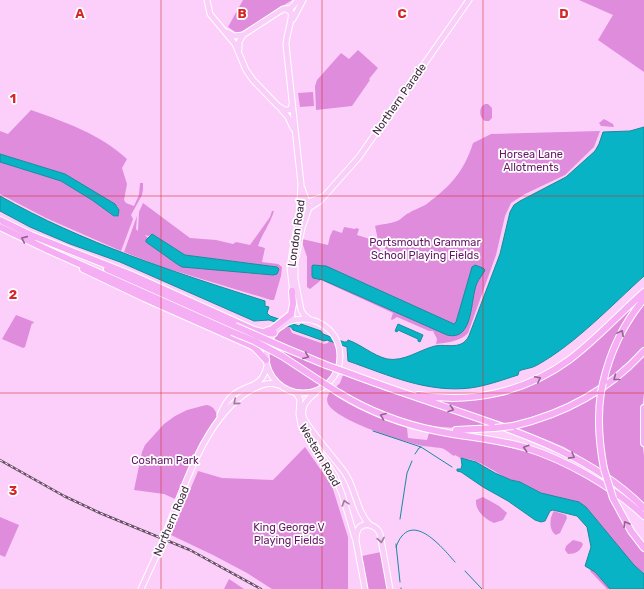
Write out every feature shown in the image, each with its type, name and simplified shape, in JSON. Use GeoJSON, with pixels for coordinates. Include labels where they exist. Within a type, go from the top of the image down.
{"type":"FeatureCollection","features":[{"type":"Feature","properties":{"kind":"highway"},"geometry":{"type":"LineString","coordinates":[[0,220],[233,329],[282,356],[339,394],[378,414],[393,420],[420,427],[501,441],[545,454],[614,491],[644,516]]}},
{"type":"Feature","properties":{"kind":"highway"},"geometry":{"type":"LineString","coordinates":[[0,227],[48,250],[233,329],[388,388],[520,432],[551,445],[589,466],[618,486],[644,508]]}},
{"type":"Feature","properties":{"kind":"highway"},"geometry":{"type":"LineString","coordinates":[[31,235],[132,275],[264,333],[274,333]]}},
{"type":"Feature","properties":{"kind":"highway"},"geometry":{"type":"LineString","coordinates":[[48,250],[80,268],[250,345],[255,348],[267,363]]}},
{"type":"Feature","properties":{"kind":"highway"},"geometry":{"type":"LineString","coordinates":[[247,326],[267,331],[288,320],[292,309],[292,291]]}},
{"type":"Feature","properties":{"kind":"highway"},"geometry":{"type":"LineString","coordinates":[[388,388],[431,397],[468,398],[502,393],[519,387],[536,380],[570,359],[644,292]]}},
{"type":"Feature","properties":{"kind":"highway"},"geometry":{"type":"LineString","coordinates":[[644,299],[624,327],[609,360],[601,392],[598,412],[598,427],[604,469],[613,498],[631,531],[644,548]]}},
{"type":"Feature","properties":{"kind":"highway"},"geometry":{"type":"LineString","coordinates":[[420,427],[460,431],[513,426],[544,417],[590,396],[621,373],[644,351]]}},
{"type":"Feature","properties":{"kind":"highway"},"geometry":{"type":"LineString","coordinates":[[644,408],[644,443]]}},
{"type":"Feature","properties":{"kind":"main road","name":"London Road"},"geometry":{"type":"LineString","coordinates":[[207,0],[210,14],[231,39],[239,52],[246,70],[253,80],[290,120],[296,138]]}},
{"type":"Feature","properties":{"kind":"main road"},"geometry":{"type":"LineString","coordinates":[[221,28],[234,36],[243,35],[283,9],[293,6],[298,0]]}},
{"type":"Feature","properties":{"kind":"main road"},"geometry":{"type":"LineString","coordinates":[[288,27],[303,0]]}},
{"type":"Feature","properties":{"kind":"main road","name":"Northern Parade"},"geometry":{"type":"LineString","coordinates":[[309,208],[320,201],[362,153],[469,0]]}},
{"type":"Feature","properties":{"kind":"main road","name":"London Road"},"geometry":{"type":"LineString","coordinates":[[286,9],[292,14],[288,27],[286,45],[301,184],[300,219],[291,261],[292,291]]}},
{"type":"Feature","properties":{"kind":"main road"},"geometry":{"type":"LineString","coordinates":[[239,52],[239,42],[243,35]]}},
{"type":"Feature","properties":{"kind":"main road"},"geometry":{"type":"LineString","coordinates":[[278,106],[288,111],[292,104]]}},
{"type":"Feature","properties":{"kind":"main road","name":"London Road"},"geometry":{"type":"LineString","coordinates":[[301,184],[305,192],[308,194],[316,198],[323,196]]}},
{"type":"Feature","properties":{"kind":"main road","name":"London Road"},"geometry":{"type":"LineString","coordinates":[[301,184],[309,208],[302,228],[296,256],[295,272],[301,310],[306,317],[312,320]]}},
{"type":"Feature","properties":{"kind":"main road"},"geometry":{"type":"LineString","coordinates":[[300,219],[303,206],[307,202],[323,196]]}},
{"type":"Feature","properties":{"kind":"main road"},"geometry":{"type":"LineString","coordinates":[[288,320],[312,320],[326,326],[334,336],[339,346],[341,357],[337,373],[330,383],[302,405]]}},
{"type":"Feature","properties":{"kind":"main road"},"geometry":{"type":"LineString","coordinates":[[279,325],[268,345],[267,363],[273,378],[282,387],[296,393],[307,394],[318,391]]}},
{"type":"Feature","properties":{"kind":"main road","name":"Northern Road"},"geometry":{"type":"LineString","coordinates":[[218,422],[223,408],[232,396],[262,380],[265,375],[267,363]]}},
{"type":"Feature","properties":{"kind":"main road","name":"Northern Road"},"geometry":{"type":"LineString","coordinates":[[142,589],[200,451],[218,422],[236,401],[253,389],[269,383],[282,387]]}},
{"type":"Feature","properties":{"kind":"main road","name":"Western Road"},"geometry":{"type":"LineString","coordinates":[[296,393],[299,396],[302,405],[305,422],[346,474],[360,512],[364,519],[370,525],[376,527],[380,534],[390,589]]}},
{"type":"Feature","properties":{"kind":"main road","name":"Western Road"},"geometry":{"type":"LineString","coordinates":[[302,405],[300,420],[304,430],[323,456],[335,476],[342,494],[356,541],[365,589]]}},
{"type":"Feature","properties":{"kind":"main road"},"geometry":{"type":"LineString","coordinates":[[356,541],[356,533],[359,529],[365,525],[370,525]]}},
{"type":"Feature","properties":{"kind":"green space"},"geometry":{"type":"Polygon","coordinates":[[[243,0],[292,0],[243,31],[237,33],[228,27],[243,0]]]}},
{"type":"Feature","properties":{"kind":"green space"},"geometry":{"type":"Polygon","coordinates":[[[579,0],[644,0],[644,72],[598,40],[613,15],[579,0]]]}},
{"type":"Feature","properties":{"kind":"green space"},"geometry":{"type":"Polygon","coordinates":[[[358,50],[378,68],[369,79],[370,80],[352,106],[316,110],[315,86],[317,80],[341,53],[349,59],[358,50]]]}},
{"type":"Feature","properties":{"kind":"green space"},"geometry":{"type":"Polygon","coordinates":[[[313,92],[314,106],[300,107],[298,93],[313,92]]]}},
{"type":"Feature","properties":{"kind":"green space"},"geometry":{"type":"Polygon","coordinates":[[[485,104],[488,104],[492,108],[492,118],[489,121],[485,121],[481,118],[480,110],[485,104]]]}},
{"type":"Feature","properties":{"kind":"green space"},"geometry":{"type":"Polygon","coordinates":[[[31,110],[69,124],[94,136],[117,150],[127,159],[122,168],[127,184],[124,200],[126,203],[134,206],[139,195],[140,183],[143,183],[142,195],[131,215],[133,219],[121,251],[46,218],[0,194],[0,162],[61,181],[92,200],[114,216],[116,217],[119,214],[118,207],[65,174],[0,154],[0,131],[8,134],[31,110]]]}},
{"type":"Feature","properties":{"kind":"green space"},"geometry":{"type":"Polygon","coordinates":[[[604,119],[613,124],[614,127],[601,126],[599,123],[604,119]]]}},
{"type":"Feature","properties":{"kind":"green space"},"geometry":{"type":"Polygon","coordinates":[[[600,131],[594,147],[565,175],[525,194],[511,203],[505,216],[496,255],[468,333],[465,336],[457,340],[436,344],[437,339],[433,331],[429,331],[397,317],[392,320],[393,313],[323,280],[453,335],[470,273],[456,322],[454,324],[324,266],[313,265],[313,278],[321,279],[310,289],[307,287],[307,257],[302,239],[328,245],[333,230],[342,233],[344,227],[356,228],[359,229],[357,235],[376,241],[385,261],[389,261],[386,255],[383,239],[378,240],[375,226],[392,223],[399,220],[436,197],[450,184],[461,170],[473,143],[491,134],[600,131]]]}},
{"type":"Feature","properties":{"kind":"green space"},"geometry":{"type":"Polygon","coordinates":[[[143,203],[190,238],[216,240],[233,244],[236,242],[250,245],[270,217],[272,211],[274,211],[258,246],[265,248],[262,262],[278,264],[282,267],[274,300],[162,267],[124,252],[137,216],[136,229],[138,231],[139,212],[143,203]],[[152,234],[149,236],[145,235],[148,238],[146,242],[180,266],[273,275],[277,274],[279,269],[277,267],[185,255],[152,234]]]}},
{"type":"Feature","properties":{"kind":"green space"},"geometry":{"type":"Polygon","coordinates":[[[644,305],[644,348],[632,361],[608,382],[608,372],[618,348],[644,305]]]}},
{"type":"Feature","properties":{"kind":"green space"},"geometry":{"type":"Polygon","coordinates":[[[634,306],[635,307],[616,336],[611,347],[599,388],[575,402],[537,417],[508,424],[435,401],[435,399],[491,397],[526,387],[606,331],[634,306]]]}},
{"type":"Feature","properties":{"kind":"green space"},"geometry":{"type":"Polygon","coordinates":[[[16,315],[34,322],[33,324],[32,323],[25,347],[23,348],[2,339],[16,315]]]}},
{"type":"Feature","properties":{"kind":"green space"},"geometry":{"type":"Polygon","coordinates":[[[286,325],[289,326],[292,333],[324,344],[328,343],[329,340],[335,342],[338,357],[337,366],[273,340],[286,325]]]}},
{"type":"Feature","properties":{"kind":"green space"},"geometry":{"type":"Polygon","coordinates":[[[281,350],[334,371],[327,383],[280,352],[281,350]]]}},
{"type":"Feature","properties":{"kind":"green space"},"geometry":{"type":"Polygon","coordinates":[[[268,352],[298,369],[322,386],[312,391],[299,391],[283,384],[271,371],[268,363],[268,352]]]}},
{"type":"Feature","properties":{"kind":"green space"},"geometry":{"type":"Polygon","coordinates":[[[644,354],[642,442],[644,456],[644,503],[610,476],[605,457],[602,425],[605,388],[644,354]]]}},
{"type":"Feature","properties":{"kind":"green space"},"geometry":{"type":"Polygon","coordinates":[[[343,375],[386,391],[495,426],[451,428],[406,421],[367,406],[335,388],[340,383],[343,375]]]}},
{"type":"Feature","properties":{"kind":"green space"},"geometry":{"type":"Polygon","coordinates":[[[330,392],[348,404],[367,413],[407,428],[408,438],[427,440],[429,433],[484,441],[546,457],[583,475],[607,489],[621,520],[644,552],[644,574],[634,565],[586,507],[581,504],[572,500],[543,494],[524,484],[510,480],[473,460],[462,459],[455,455],[454,456],[444,449],[410,443],[360,425],[338,414],[331,408],[327,400],[330,392]]]}},
{"type":"Feature","properties":{"kind":"green space"},"geometry":{"type":"Polygon","coordinates":[[[598,395],[595,427],[602,470],[564,447],[518,428],[577,407],[598,395]]]}},
{"type":"Feature","properties":{"kind":"green space","name":"Cosham Park"},"geometry":{"type":"Polygon","coordinates":[[[206,405],[213,408],[217,416],[200,443],[175,499],[164,494],[134,490],[142,452],[145,445],[164,424],[175,416],[187,410],[206,405]]]}},
{"type":"Feature","properties":{"kind":"green space","name":"King George V Playing Fields"},"geometry":{"type":"Polygon","coordinates":[[[305,447],[332,486],[348,537],[348,589],[272,589],[247,573],[171,535],[198,471],[222,478],[273,480],[305,447]]]}},
{"type":"Feature","properties":{"kind":"green space"},"geometry":{"type":"Polygon","coordinates":[[[483,497],[499,506],[507,513],[503,520],[494,523],[481,514],[477,508],[476,500],[483,497]]]}},
{"type":"Feature","properties":{"kind":"green space"},"geometry":{"type":"Polygon","coordinates":[[[554,511],[566,515],[567,518],[560,533],[556,535],[552,531],[550,524],[554,511]]]}},
{"type":"Feature","properties":{"kind":"green space"},"geometry":{"type":"Polygon","coordinates":[[[0,517],[19,525],[5,557],[0,555],[0,517]]]}},
{"type":"Feature","properties":{"kind":"green space"},"geometry":{"type":"Polygon","coordinates":[[[573,540],[583,544],[581,549],[577,552],[568,554],[565,550],[566,546],[573,540]]]}},
{"type":"Feature","properties":{"kind":"green space"},"geometry":{"type":"Polygon","coordinates":[[[381,552],[388,589],[368,589],[362,556],[381,552]]]}},
{"type":"Feature","properties":{"kind":"green space"},"geometry":{"type":"Polygon","coordinates":[[[592,569],[610,589],[607,589],[590,571],[592,569]]]}},
{"type":"Feature","properties":{"kind":"green space"},"geometry":{"type":"Polygon","coordinates":[[[229,579],[244,589],[224,589],[229,579]]]}},
{"type":"Feature","properties":{"kind":"shaded area"},"geometry":{"type":"Polygon","coordinates":[[[644,127],[644,276],[580,335],[536,366],[519,371],[518,375],[470,388],[438,388],[408,382],[348,361],[347,347],[327,340],[324,341],[293,330],[291,327],[269,320],[254,321],[120,262],[70,244],[30,227],[0,211],[0,196],[31,213],[96,242],[197,279],[265,301],[265,306],[269,307],[267,313],[270,316],[299,326],[301,324],[321,331],[323,334],[344,342],[347,342],[348,340],[387,359],[399,359],[435,346],[453,346],[460,344],[467,339],[500,254],[510,212],[514,205],[566,177],[595,151],[603,132],[630,131],[644,127]]]}},
{"type":"Feature","properties":{"kind":"shaded area"},"geometry":{"type":"Polygon","coordinates":[[[0,154],[65,174],[115,204],[119,210],[118,216],[114,216],[92,200],[61,181],[0,162],[0,154]]]}},
{"type":"Feature","properties":{"kind":"shaded area"},"geometry":{"type":"Polygon","coordinates":[[[152,234],[185,255],[277,267],[279,269],[277,274],[273,275],[182,267],[146,242],[152,234]]]}},
{"type":"Feature","properties":{"kind":"shaded area"},"geometry":{"type":"Polygon","coordinates":[[[313,265],[326,266],[454,324],[456,322],[472,267],[475,265],[485,270],[477,283],[467,326],[462,332],[456,335],[447,335],[323,280],[313,278],[313,265]]]}},
{"type":"Feature","properties":{"kind":"shaded area"},"geometry":{"type":"Polygon","coordinates":[[[398,324],[423,335],[420,342],[418,339],[398,330],[397,332],[395,331],[398,324]]]}},
{"type":"Feature","properties":{"kind":"shaded area"},"geometry":{"type":"Polygon","coordinates":[[[461,458],[476,462],[495,473],[520,482],[541,493],[579,502],[586,507],[634,565],[644,574],[644,589],[610,589],[595,572],[585,566],[591,547],[587,527],[577,516],[553,510],[550,511],[545,521],[541,522],[535,520],[508,501],[457,471],[457,469],[461,469],[461,458]]]}},
{"type":"Feature","properties":{"kind":"waterway"},"geometry":{"type":"LineString","coordinates":[[373,431],[421,447]]}},
{"type":"Feature","properties":{"kind":"waterway"},"geometry":{"type":"LineString","coordinates":[[415,454],[421,447],[452,467]]}},
{"type":"Feature","properties":{"kind":"waterway"},"geometry":{"type":"LineString","coordinates":[[400,519],[407,473],[412,461]]}},
{"type":"Feature","properties":{"kind":"waterway"},"geometry":{"type":"LineString","coordinates":[[396,547],[402,536],[409,531],[417,530],[434,540],[455,562]]}},
{"type":"Feature","properties":{"kind":"waterway"},"geometry":{"type":"LineString","coordinates":[[396,544],[400,582]]}},
{"type":"Feature","properties":{"kind":"waterway"},"geometry":{"type":"LineString","coordinates":[[465,571],[482,589]]}},
{"type":"Feature","properties":{"kind":"railway"},"geometry":{"type":"LineString","coordinates":[[0,460],[64,496],[100,513],[190,550],[261,589]]}},
{"type":"Feature","properties":{"kind":"park label","name":"Horsea Lane Allotments"},"geometry":{"type":"Point","coordinates":[531,160]}},
{"type":"Feature","properties":{"kind":"park label","name":"Portsmouth Grammar School Playing Fields"},"geometry":{"type":"Point","coordinates":[425,248]}}]}
